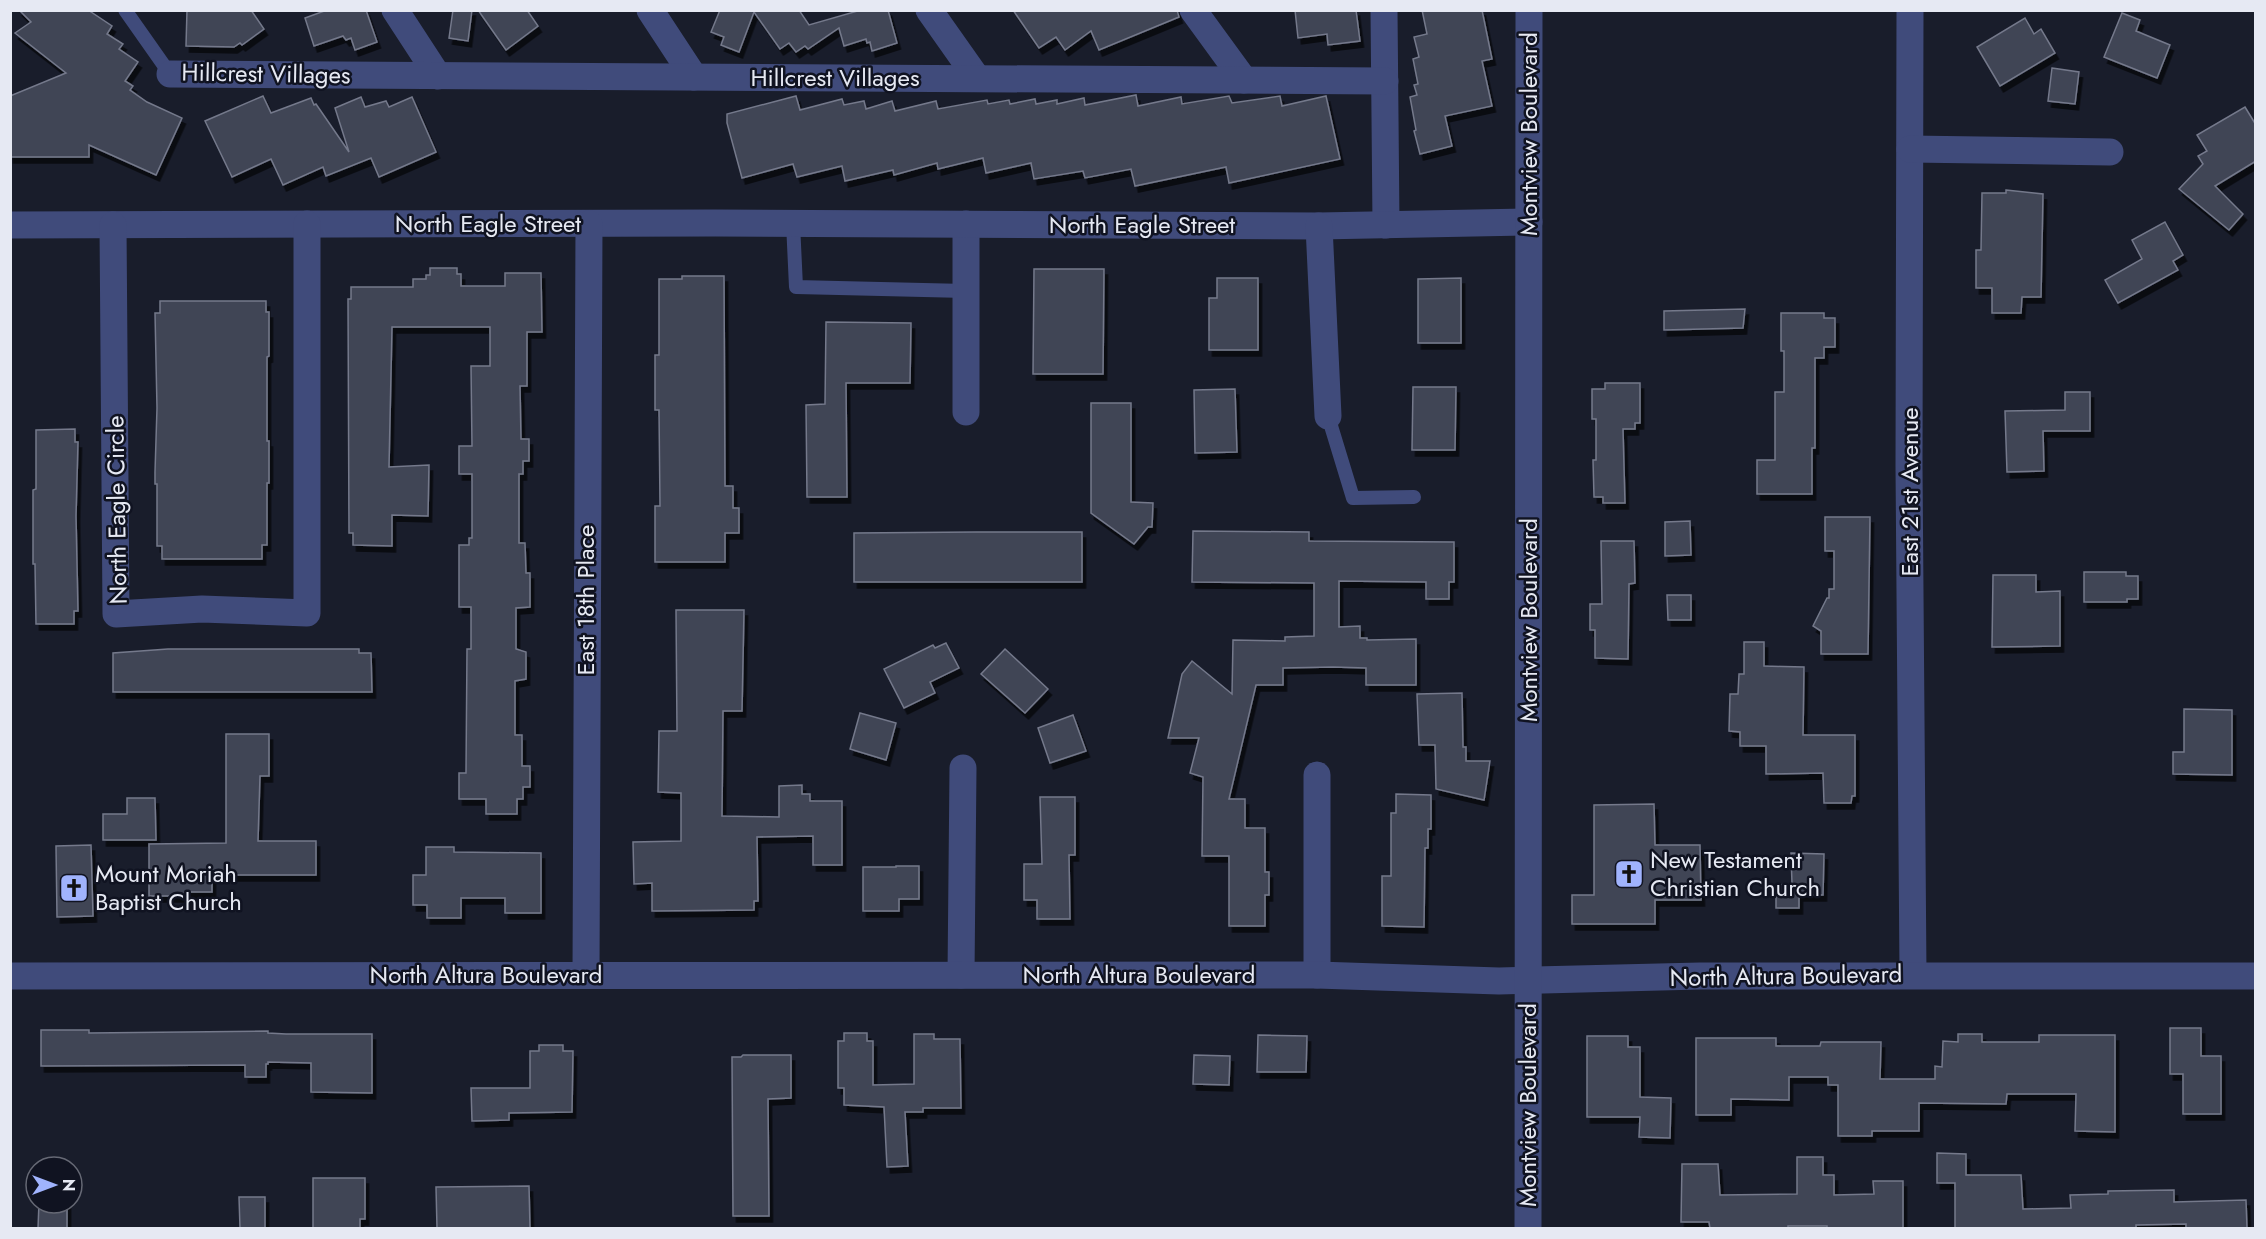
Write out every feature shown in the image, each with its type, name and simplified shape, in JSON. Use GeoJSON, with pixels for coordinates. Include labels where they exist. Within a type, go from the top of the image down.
{"type":"FeatureCollection","features":[{"type":"Feature","properties":{"kind":"street"},"geometry":{"type":"LineString","coordinates":[[395,10],[438,75]]}},
{"type":"Feature","properties":{"kind":"street"},"geometry":{"type":"LineString","coordinates":[[650,10],[694,77]]}},
{"type":"Feature","properties":{"kind":"street"},"geometry":{"type":"LineString","coordinates":[[929,10],[976,78]]}},
{"type":"Feature","properties":{"kind":"street"},"geometry":{"type":"LineString","coordinates":[[1193,10],[1244,80]]}},
{"type":"Feature","properties":{"kind":"street"},"geometry":{"type":"LineString","coordinates":[[1384,10],[1386,225]]}},
{"type":"Feature","properties":{"kind":"street","name":"Montview Boulevard"},"geometry":{"type":"LineString","coordinates":[[1528,1228],[1529,10]]}},
{"type":"Feature","properties":{"kind":"street","name":"East 21st Avenue"},"geometry":{"type":"LineString","coordinates":[[1910,10],[1909,478],[1914,974]]}},
{"type":"Feature","properties":{"kind":"street","name":"Hillcrest Villages"},"geometry":{"type":"LineString","coordinates":[[170,74],[1385,81]]}},
{"type":"Feature","properties":{"kind":"street"},"geometry":{"type":"LineString","coordinates":[[1910,149],[2110,152]]}},
{"type":"Feature","properties":{"kind":"street","name":"North Eagle Street"},"geometry":{"type":"LineString","coordinates":[[10,225],[793,223],[1319,226],[1529,222]]}},
{"type":"Feature","properties":{"kind":"street","name":"North Eagle Circle"},"geometry":{"type":"LineString","coordinates":[[113,225],[116,614],[202,609],[307,613],[307,224]]}},
{"type":"Feature","properties":{"kind":"street","name":"East 18th Place"},"geometry":{"type":"LineString","coordinates":[[586,975],[589,224]]}},
{"type":"Feature","properties":{"kind":"street"},"geometry":{"type":"LineString","coordinates":[[966,224],[966,412]]}},
{"type":"Feature","properties":{"kind":"street"},"geometry":{"type":"LineString","coordinates":[[1319,226],[1328,416]]}},
{"type":"Feature","properties":{"kind":"street"},"geometry":{"type":"LineString","coordinates":[[961,975],[963,768]]}},
{"type":"Feature","properties":{"kind":"street"},"geometry":{"type":"LineString","coordinates":[[1317,775],[1317,975]]}},
{"type":"Feature","properties":{"kind":"street","name":"North Altura Boulevard"},"geometry":{"type":"LineString","coordinates":[[10,976],[1317,975],[1499,981],[1914,974],[2256,976]]}},
{"type":"Feature","properties":{"kind":"lane","name":"Hillcrest Villages"},"geometry":{"type":"LineString","coordinates":[[125,10],[170,74]]}},
{"type":"Feature","properties":{"kind":"lane"},"geometry":{"type":"LineString","coordinates":[[793,223],[796,287],[966,291]]}},
{"type":"Feature","properties":{"kind":"lane"},"geometry":{"type":"LineString","coordinates":[[1328,416],[1353,498],[1414,497]]}},
{"type":"Feature","properties":{"kind":"building"},"geometry":{"type":"Polygon","coordinates":[[[19,10],[88,10],[112,26],[107,34],[123,44],[119,49],[138,62],[125,81],[133,86],[130,90],[147,102],[182,118],[156,175],[89,145],[89,157],[10,157],[10,96],[66,73],[15,33],[31,22],[19,10]]]}},
{"type":"Feature","properties":{"kind":"building"},"geometry":{"type":"Polygon","coordinates":[[[187,10],[251,10],[264,29],[242,45],[240,43],[234,47],[186,46],[187,10]]]}},
{"type":"Feature","properties":{"kind":"building"},"geometry":{"type":"Polygon","coordinates":[[[327,10],[366,10],[377,42],[355,50],[351,38],[346,40],[343,36],[314,46],[305,18],[327,10]]]}},
{"type":"Feature","properties":{"kind":"building"},"geometry":{"type":"Polygon","coordinates":[[[453,10],[472,10],[468,41],[449,38],[453,10]]]}},
{"type":"Feature","properties":{"kind":"building"},"geometry":{"type":"Polygon","coordinates":[[[478,10],[527,10],[538,26],[506,50],[478,10]]]}},
{"type":"Feature","properties":{"kind":"building"},"geometry":{"type":"Polygon","coordinates":[[[720,10],[799,10],[809,25],[861,10],[888,10],[897,43],[872,51],[870,42],[867,43],[866,39],[844,46],[839,28],[808,49],[805,46],[796,52],[789,43],[780,49],[754,12],[739,52],[721,45],[724,37],[711,32],[720,10]]]}},
{"type":"Feature","properties":{"kind":"building"},"geometry":{"type":"Polygon","coordinates":[[[1013,10],[1177,10],[1179,17],[1099,50],[1091,31],[1065,50],[1056,37],[1039,48],[1013,10]]]}},
{"type":"Feature","properties":{"kind":"building"},"geometry":{"type":"Polygon","coordinates":[[[1295,10],[1356,10],[1360,41],[1328,45],[1327,34],[1298,38],[1295,10]]]}},
{"type":"Feature","properties":{"kind":"building"},"geometry":{"type":"Polygon","coordinates":[[[1422,10],[1482,10],[1492,59],[1482,61],[1492,106],[1445,116],[1452,146],[1420,154],[1414,131],[1416,130],[1410,97],[1417,95],[1414,85],[1418,84],[1413,59],[1419,57],[1414,37],[1427,34],[1422,10]]]}},
{"type":"Feature","properties":{"kind":"building"},"geometry":{"type":"Polygon","coordinates":[[[2122,13],[2140,20],[2136,31],[2170,45],[2157,78],[2104,57],[2122,13]]]}},
{"type":"Feature","properties":{"kind":"building"},"geometry":{"type":"Polygon","coordinates":[[[2025,18],[2034,34],[2041,29],[2055,53],[2000,86],[1977,47],[2025,18]]]}},
{"type":"Feature","properties":{"kind":"building"},"geometry":{"type":"Polygon","coordinates":[[[2052,68],[2079,72],[2075,104],[2048,101],[2052,68]]]}},
{"type":"Feature","properties":{"kind":"building"},"geometry":{"type":"Polygon","coordinates":[[[1136,95],[1138,106],[1181,97],[1182,104],[1229,96],[1232,103],[1280,96],[1282,106],[1326,96],[1340,159],[1229,183],[1226,167],[1135,186],[1131,169],[1085,178],[1083,171],[1034,179],[1031,163],[986,173],[983,158],[938,169],[937,163],[894,175],[893,170],[845,181],[842,166],[797,177],[793,164],[742,178],[727,123],[727,114],[796,96],[800,110],[842,99],[844,105],[864,101],[866,109],[892,101],[895,111],[936,101],[938,109],[987,100],[988,104],[1009,100],[1010,104],[1035,99],[1036,104],[1057,100],[1057,104],[1084,98],[1085,105],[1136,95]]]}},
{"type":"Feature","properties":{"kind":"building"},"geometry":{"type":"Polygon","coordinates":[[[263,96],[271,113],[311,98],[349,152],[335,108],[361,97],[365,107],[386,101],[389,107],[412,97],[436,152],[379,177],[371,158],[326,176],[323,167],[283,185],[271,159],[232,177],[205,121],[263,96]]]}},
{"type":"Feature","properties":{"kind":"building"},"geometry":{"type":"Polygon","coordinates":[[[2245,107],[2256,125],[2256,161],[2215,186],[2243,214],[2229,230],[2179,189],[2203,164],[2198,156],[2207,151],[2197,135],[2245,107]]]}},
{"type":"Feature","properties":{"kind":"building"},"geometry":{"type":"Polygon","coordinates":[[[2006,190],[2043,194],[2041,297],[2022,297],[2021,313],[1992,313],[1992,288],[1976,288],[1976,250],[1981,250],[1982,193],[2006,193],[2006,190]]]}},
{"type":"Feature","properties":{"kind":"building"},"geometry":{"type":"Polygon","coordinates":[[[2165,222],[2183,255],[2173,261],[2178,270],[2118,303],[2105,280],[2142,259],[2132,240],[2165,222]]]}},
{"type":"Feature","properties":{"kind":"building"},"geometry":{"type":"Polygon","coordinates":[[[430,268],[457,268],[457,274],[461,274],[461,286],[505,286],[505,273],[541,273],[542,332],[527,332],[527,386],[520,386],[521,439],[529,439],[529,461],[523,461],[523,474],[519,474],[519,543],[525,543],[526,573],[530,573],[530,607],[516,608],[516,649],[526,652],[526,679],[515,681],[515,735],[522,735],[522,766],[530,766],[530,787],[523,787],[523,799],[517,799],[517,814],[486,814],[486,799],[459,799],[459,773],[466,773],[467,649],[471,649],[471,607],[459,607],[459,545],[469,545],[469,538],[472,538],[472,474],[459,474],[459,446],[472,446],[471,366],[490,366],[490,327],[392,327],[389,467],[429,465],[428,516],[392,515],[392,546],[353,545],[353,533],[349,533],[348,299],[351,299],[351,287],[413,287],[413,279],[426,279],[426,275],[430,275],[430,268]]]}},
{"type":"Feature","properties":{"kind":"building"},"geometry":{"type":"Polygon","coordinates":[[[1034,269],[1104,269],[1103,374],[1033,374],[1034,269]]]}},
{"type":"Feature","properties":{"kind":"building"},"geometry":{"type":"Polygon","coordinates":[[[682,276],[724,276],[725,486],[733,486],[733,508],[739,508],[739,533],[725,533],[725,562],[655,562],[655,506],[660,506],[659,410],[655,410],[655,355],[659,355],[659,279],[682,279],[682,276]]]}},
{"type":"Feature","properties":{"kind":"building"},"geometry":{"type":"Polygon","coordinates":[[[1217,278],[1258,278],[1258,350],[1209,350],[1209,298],[1217,298],[1217,278]]]}},
{"type":"Feature","properties":{"kind":"building"},"geometry":{"type":"Polygon","coordinates":[[[1461,278],[1461,343],[1418,343],[1418,279],[1461,278]]]}},
{"type":"Feature","properties":{"kind":"building"},"geometry":{"type":"Polygon","coordinates":[[[160,301],[266,301],[266,312],[269,312],[267,441],[269,441],[269,483],[267,483],[267,545],[262,545],[262,559],[162,559],[162,546],[157,546],[157,484],[155,484],[157,408],[155,313],[160,313],[160,301]]]}},
{"type":"Feature","properties":{"kind":"building"},"geometry":{"type":"Polygon","coordinates":[[[1745,309],[1743,328],[1664,330],[1664,311],[1745,309]]]}},
{"type":"Feature","properties":{"kind":"building"},"geometry":{"type":"Polygon","coordinates":[[[1781,313],[1824,313],[1824,318],[1835,318],[1835,347],[1824,347],[1824,358],[1815,358],[1815,448],[1812,448],[1812,494],[1757,494],[1757,460],[1775,460],[1775,392],[1784,392],[1781,313]]]}},
{"type":"Feature","properties":{"kind":"building"},"geometry":{"type":"Polygon","coordinates":[[[826,322],[911,323],[910,383],[846,383],[847,497],[807,497],[806,405],[825,404],[826,322]]]}},
{"type":"Feature","properties":{"kind":"building"},"geometry":{"type":"Polygon","coordinates":[[[1605,383],[1640,383],[1640,423],[1635,423],[1635,429],[1623,429],[1625,503],[1603,503],[1603,497],[1594,497],[1593,460],[1596,460],[1596,419],[1592,419],[1592,389],[1605,389],[1605,383]]]}},
{"type":"Feature","properties":{"kind":"building"},"geometry":{"type":"Polygon","coordinates":[[[1413,387],[1456,387],[1455,450],[1412,450],[1413,387]]]}},
{"type":"Feature","properties":{"kind":"building"},"geometry":{"type":"Polygon","coordinates":[[[1235,389],[1237,452],[1195,453],[1194,390],[1235,389]]]}},
{"type":"Feature","properties":{"kind":"building"},"geometry":{"type":"Polygon","coordinates":[[[2065,392],[2090,392],[2090,431],[2043,431],[2044,471],[2007,472],[2005,411],[2065,410],[2065,392]]]}},
{"type":"Feature","properties":{"kind":"building"},"geometry":{"type":"Polygon","coordinates":[[[1091,403],[1131,403],[1131,502],[1153,503],[1152,527],[1148,527],[1134,544],[1091,513],[1091,403]]]}},
{"type":"Feature","properties":{"kind":"building"},"geometry":{"type":"Polygon","coordinates":[[[75,429],[75,442],[78,442],[76,516],[78,611],[74,611],[74,624],[36,624],[33,490],[36,489],[36,430],[75,429]]]}},
{"type":"Feature","properties":{"kind":"building"},"geometry":{"type":"Polygon","coordinates":[[[1825,517],[1870,517],[1868,654],[1821,654],[1821,631],[1813,626],[1829,598],[1829,589],[1834,589],[1834,551],[1825,551],[1825,517]]]}},
{"type":"Feature","properties":{"kind":"building"},"geometry":{"type":"Polygon","coordinates":[[[1690,521],[1691,555],[1665,556],[1665,522],[1690,521]]]}},
{"type":"Feature","properties":{"kind":"building"},"geometry":{"type":"Polygon","coordinates":[[[1193,531],[1309,532],[1309,541],[1454,542],[1454,582],[1449,582],[1449,599],[1426,599],[1426,582],[1339,581],[1339,627],[1360,626],[1360,638],[1367,638],[1367,640],[1416,639],[1416,685],[1366,685],[1366,668],[1333,667],[1283,668],[1283,685],[1256,685],[1229,799],[1245,799],[1245,828],[1265,828],[1265,872],[1269,872],[1269,895],[1265,895],[1265,926],[1229,926],[1229,856],[1202,856],[1203,777],[1190,773],[1199,738],[1168,738],[1182,674],[1192,661],[1232,694],[1233,640],[1285,641],[1285,637],[1314,636],[1314,583],[1192,582],[1193,531]]]}},
{"type":"Feature","properties":{"kind":"building"},"geometry":{"type":"Polygon","coordinates":[[[1082,532],[1082,582],[854,582],[854,533],[1082,532]]]}},
{"type":"Feature","properties":{"kind":"building"},"geometry":{"type":"Polygon","coordinates":[[[1601,541],[1634,541],[1635,583],[1629,584],[1628,659],[1595,658],[1595,630],[1590,630],[1590,604],[1602,604],[1601,541]]]}},
{"type":"Feature","properties":{"kind":"building"},"geometry":{"type":"Polygon","coordinates":[[[2084,572],[2126,572],[2126,576],[2138,576],[2138,599],[2127,599],[2127,602],[2084,602],[2084,572]]]}},
{"type":"Feature","properties":{"kind":"building"},"geometry":{"type":"Polygon","coordinates":[[[1993,575],[2036,575],[2036,592],[2060,591],[2060,646],[1992,647],[1993,575]]]}},
{"type":"Feature","properties":{"kind":"building"},"geometry":{"type":"Polygon","coordinates":[[[1667,595],[1691,595],[1691,620],[1668,620],[1667,595]]]}},
{"type":"Feature","properties":{"kind":"building"},"geometry":{"type":"Polygon","coordinates":[[[676,610],[744,610],[742,711],[723,711],[722,816],[779,817],[779,786],[802,785],[802,794],[810,794],[810,801],[842,801],[842,865],[813,865],[813,836],[757,837],[758,901],[754,901],[754,910],[652,911],[652,883],[634,884],[633,842],[681,841],[681,793],[658,792],[659,731],[677,731],[676,610]]]}},
{"type":"Feature","properties":{"kind":"building"},"geometry":{"type":"Polygon","coordinates":[[[1744,642],[1764,642],[1764,666],[1804,667],[1803,735],[1855,735],[1855,796],[1852,796],[1851,803],[1824,803],[1823,773],[1766,774],[1766,746],[1740,746],[1740,732],[1729,731],[1730,694],[1738,694],[1739,674],[1744,674],[1744,642]]]}},
{"type":"Feature","properties":{"kind":"building"},"geometry":{"type":"Polygon","coordinates":[[[946,643],[959,668],[930,682],[935,693],[904,708],[884,669],[933,645],[935,648],[946,643]]]}},
{"type":"Feature","properties":{"kind":"building"},"geometry":{"type":"Polygon","coordinates":[[[168,649],[359,649],[359,653],[371,653],[372,692],[113,692],[113,653],[168,649]]]}},
{"type":"Feature","properties":{"kind":"building"},"geometry":{"type":"Polygon","coordinates":[[[1005,649],[1048,689],[1025,713],[981,674],[1005,649]]]}},
{"type":"Feature","properties":{"kind":"building"},"geometry":{"type":"Polygon","coordinates":[[[1462,693],[1463,747],[1466,747],[1466,761],[1490,761],[1484,800],[1436,789],[1435,745],[1419,745],[1417,694],[1462,693]]]}},
{"type":"Feature","properties":{"kind":"building"},"geometry":{"type":"Polygon","coordinates":[[[2184,709],[2232,710],[2232,775],[2173,774],[2173,752],[2184,752],[2184,709]]]}},
{"type":"Feature","properties":{"kind":"building"},"geometry":{"type":"Polygon","coordinates":[[[860,713],[896,723],[886,760],[850,749],[860,713]]]}},
{"type":"Feature","properties":{"kind":"building"},"geometry":{"type":"Polygon","coordinates":[[[1073,715],[1086,751],[1050,763],[1038,728],[1073,715]]]}},
{"type":"Feature","properties":{"kind":"building"},"geometry":{"type":"Polygon","coordinates":[[[226,734],[269,734],[269,776],[260,776],[258,841],[316,841],[316,875],[212,875],[212,892],[187,892],[187,896],[149,896],[149,844],[226,843],[226,734]]]}},
{"type":"Feature","properties":{"kind":"building"},"geometry":{"type":"Polygon","coordinates":[[[1396,794],[1431,795],[1431,829],[1428,829],[1428,848],[1425,848],[1424,927],[1382,926],[1382,876],[1391,876],[1391,813],[1396,813],[1396,794]]]}},
{"type":"Feature","properties":{"kind":"building"},"geometry":{"type":"Polygon","coordinates":[[[1040,797],[1075,797],[1075,855],[1069,855],[1070,919],[1037,919],[1037,900],[1024,900],[1024,864],[1042,864],[1040,797]]]}},
{"type":"Feature","properties":{"kind":"building"},"geometry":{"type":"Polygon","coordinates":[[[127,798],[155,798],[156,840],[103,840],[103,814],[127,814],[127,798]]]}},
{"type":"Feature","properties":{"kind":"building"},"geometry":{"type":"Polygon","coordinates":[[[1654,804],[1655,845],[1700,845],[1701,900],[1655,900],[1655,924],[1572,924],[1572,895],[1594,895],[1594,805],[1654,804]]]}},
{"type":"Feature","properties":{"kind":"building","name":"Mount Moriah Baptist Church"},"geometry":{"type":"Polygon","coordinates":[[[91,845],[93,916],[57,917],[56,846],[91,845]]]}},
{"type":"Feature","properties":{"kind":"building"},"geometry":{"type":"Polygon","coordinates":[[[426,847],[454,847],[454,852],[541,853],[541,913],[505,913],[505,898],[461,898],[461,918],[427,918],[427,905],[413,905],[413,875],[426,875],[426,847]]]}},
{"type":"Feature","properties":{"kind":"building"},"geometry":{"type":"Polygon","coordinates":[[[1791,853],[1824,854],[1823,895],[1799,895],[1799,908],[1776,908],[1776,885],[1792,884],[1791,853]]]}},
{"type":"Feature","properties":{"kind":"building"},"geometry":{"type":"Polygon","coordinates":[[[919,866],[919,899],[899,899],[899,911],[863,911],[863,867],[919,866]]]}},
{"type":"Feature","properties":{"kind":"building"},"geometry":{"type":"Polygon","coordinates":[[[2170,1028],[2201,1028],[2201,1056],[2221,1056],[2221,1114],[2183,1114],[2183,1074],[2170,1074],[2170,1028]]]}},
{"type":"Feature","properties":{"kind":"building"},"geometry":{"type":"Polygon","coordinates":[[[41,1030],[89,1030],[89,1033],[268,1031],[268,1033],[286,1034],[372,1034],[372,1093],[311,1092],[311,1063],[268,1062],[266,1077],[245,1077],[245,1065],[41,1066],[41,1030]]]}},
{"type":"Feature","properties":{"kind":"building"},"geometry":{"type":"Polygon","coordinates":[[[844,1033],[867,1033],[867,1041],[873,1041],[873,1085],[914,1084],[914,1034],[934,1034],[934,1039],[960,1039],[961,1108],[923,1108],[923,1112],[905,1112],[908,1166],[887,1167],[884,1107],[844,1105],[844,1088],[838,1088],[838,1041],[844,1041],[844,1033]]]}},
{"type":"Feature","properties":{"kind":"building"},"geometry":{"type":"Polygon","coordinates":[[[1958,1034],[1982,1034],[1982,1042],[2039,1042],[2039,1035],[2115,1035],[2115,1132],[2075,1131],[2076,1094],[2007,1094],[2006,1104],[1919,1103],[1919,1131],[1872,1131],[1872,1136],[1838,1136],[1838,1085],[1828,1085],[1828,1077],[1789,1077],[1789,1100],[1731,1099],[1731,1115],[1696,1115],[1696,1038],[1776,1038],[1776,1046],[1820,1046],[1821,1042],[1881,1042],[1880,1079],[1935,1079],[1935,1066],[1942,1067],[1943,1041],[1958,1042],[1958,1034]]]}},
{"type":"Feature","properties":{"kind":"building"},"geometry":{"type":"Polygon","coordinates":[[[1258,1035],[1307,1036],[1306,1072],[1257,1072],[1258,1035]]]}},
{"type":"Feature","properties":{"kind":"building"},"geometry":{"type":"Polygon","coordinates":[[[1587,1036],[1628,1036],[1628,1047],[1640,1047],[1640,1097],[1671,1098],[1670,1138],[1639,1137],[1640,1117],[1587,1117],[1587,1036]]]}},
{"type":"Feature","properties":{"kind":"building"},"geometry":{"type":"Polygon","coordinates":[[[539,1045],[563,1045],[563,1051],[573,1051],[572,1112],[509,1113],[509,1120],[472,1121],[471,1088],[530,1088],[530,1051],[539,1051],[539,1045]]]}},
{"type":"Feature","properties":{"kind":"building"},"geometry":{"type":"Polygon","coordinates":[[[791,1055],[791,1098],[768,1099],[769,1216],[733,1216],[732,1057],[791,1055]]]}},
{"type":"Feature","properties":{"kind":"building"},"geometry":{"type":"Polygon","coordinates":[[[1194,1055],[1230,1056],[1229,1085],[1193,1084],[1194,1055]]]}},
{"type":"Feature","properties":{"kind":"building"},"geometry":{"type":"Polygon","coordinates":[[[1937,1153],[1966,1154],[1966,1175],[2021,1175],[2023,1209],[2071,1208],[2070,1195],[2108,1194],[2108,1191],[2174,1190],[2174,1202],[2246,1200],[2247,1228],[2186,1228],[2186,1224],[2136,1225],[2136,1228],[1955,1228],[1955,1183],[1937,1183],[1937,1153]]]}},
{"type":"Feature","properties":{"kind":"building"},"geometry":{"type":"Polygon","coordinates":[[[1797,1157],[1823,1157],[1823,1175],[1834,1175],[1834,1195],[1874,1194],[1873,1181],[1903,1181],[1903,1228],[1788,1226],[1788,1228],[1710,1228],[1709,1222],[1681,1222],[1682,1164],[1718,1164],[1720,1195],[1797,1194],[1797,1157]]]}},
{"type":"Feature","properties":{"kind":"building"},"geometry":{"type":"Polygon","coordinates":[[[313,1178],[365,1178],[365,1219],[360,1219],[360,1228],[313,1228],[313,1178]]]}},
{"type":"Feature","properties":{"kind":"building"},"geometry":{"type":"Polygon","coordinates":[[[529,1186],[530,1228],[437,1228],[436,1187],[529,1186]]]}},
{"type":"Feature","properties":{"kind":"building"},"geometry":{"type":"Polygon","coordinates":[[[239,1197],[265,1197],[265,1228],[240,1228],[239,1197]]]}},
{"type":"Feature","properties":{"kind":"building"},"geometry":{"type":"Polygon","coordinates":[[[39,1215],[67,1215],[67,1228],[38,1228],[39,1215]]]}},
{"type":"Feature","properties":{"kind":"place","name":"New Testament Christian Church"},"geometry":{"type":"Point","coordinates":[1629,874]}},
{"type":"Feature","properties":{"kind":"place","name":"Mount Moriah Baptist Church"},"geometry":{"type":"Point","coordinates":[74,888]}}]}
